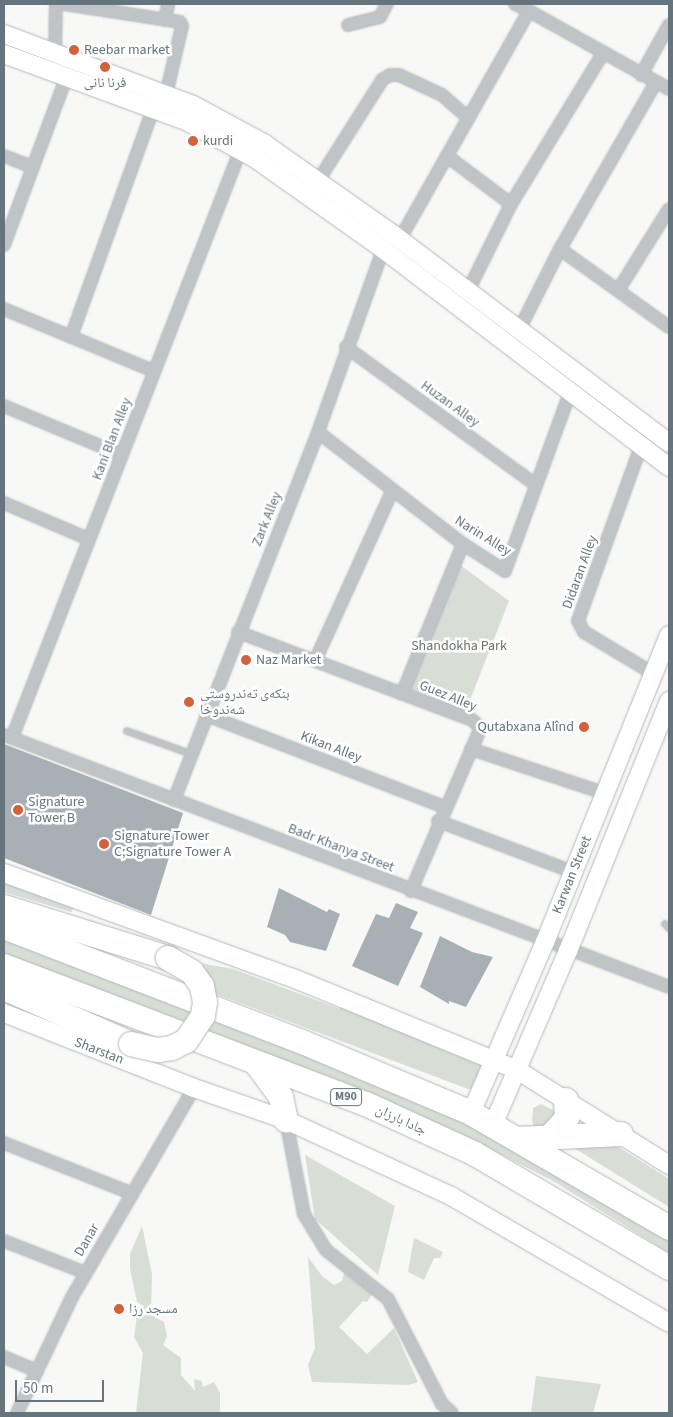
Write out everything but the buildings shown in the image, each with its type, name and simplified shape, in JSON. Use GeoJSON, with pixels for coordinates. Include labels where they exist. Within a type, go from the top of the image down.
{"type":"FeatureCollection","features":[{"type":"Feature","properties":{"kind":"highway"},"geometry":{"type":"LineString","coordinates":[[4,907],[168,958],[192,972],[202,986],[205,1002],[203,1016],[186,1041],[172,1048],[158,1050],[131,1044],[4,988]]}},
{"type":"Feature","properties":{"kind":"highway","name":"M90"},"geometry":{"type":"LineString","coordinates":[[4,927],[300,1041],[471,1113],[669,1228]]}},
{"type":"Feature","properties":{"kind":"highway","name":"جادا بارزان"},"geometry":{"type":"LineString","coordinates":[[4,966],[319,1086],[475,1154],[669,1268]]}},
{"type":"Feature","properties":{"kind":"highway"},"geometry":{"type":"LineString","coordinates":[[254,1062],[281,1097],[286,1120]]}},
{"type":"Feature","properties":{"kind":"highway"},"geometry":{"type":"LineString","coordinates":[[286,1120],[293,1109],[319,1086]]}},
{"type":"Feature","properties":{"kind":"highway"},"geometry":{"type":"LineString","coordinates":[[550,1137],[567,1118],[566,1100]]}},
{"type":"Feature","properties":{"kind":"highway"},"geometry":{"type":"LineString","coordinates":[[518,1139],[621,1134]]}},
{"type":"Feature","properties":{"kind":"main road"},"geometry":{"type":"LineString","coordinates":[[4,34],[193,105],[265,144],[400,239],[468,292],[668,440]]}},
{"type":"Feature","properties":{"kind":"main road"},"geometry":{"type":"LineString","coordinates":[[4,54],[186,122],[240,151],[383,249],[669,467]]}},
{"type":"Feature","properties":{"kind":"main road","name":"Karwan Street"},"geometry":{"type":"LineString","coordinates":[[471,1113],[574,872],[604,793],[669,635]]}},
{"type":"Feature","properties":{"kind":"main road","name":"Karwan Street"},"geometry":{"type":"LineString","coordinates":[[493,1125],[568,951],[669,701]]}},
{"type":"Feature","properties":{"kind":"main road"},"geometry":{"type":"LineString","coordinates":[[4,873],[298,980],[517,1070],[669,1165]]}},
{"type":"Feature","properties":{"kind":"main road","name":"Sharstan"},"geometry":{"type":"LineString","coordinates":[[4,1013],[194,1088],[286,1120],[451,1196],[669,1323]]}},
{"type":"Feature","properties":{"kind":"street"},"geometry":{"type":"LineString","coordinates":[[4,245],[66,78],[55,54],[56,4]]}},
{"type":"Feature","properties":{"kind":"street"},"geometry":{"type":"LineString","coordinates":[[64,4],[180,22],[182,26],[166,95]]}},
{"type":"Feature","properties":{"kind":"street"},"geometry":{"type":"LineString","coordinates":[[165,20],[168,4]]}},
{"type":"Feature","properties":{"kind":"street"},"geometry":{"type":"LineString","coordinates":[[348,25],[380,17],[387,4]]}},
{"type":"Feature","properties":{"kind":"street"},"geometry":{"type":"LineString","coordinates":[[514,4],[669,89]]}},
{"type":"Feature","properties":{"kind":"street"},"geometry":{"type":"LineString","coordinates":[[400,239],[529,11]]}},
{"type":"Feature","properties":{"kind":"street"},"geometry":{"type":"LineString","coordinates":[[641,75],[669,25]]}},
{"type":"Feature","properties":{"kind":"street"},"geometry":{"type":"LineString","coordinates":[[468,292],[511,204],[603,53]]}},
{"type":"Feature","properties":{"kind":"street"},"geometry":{"type":"LineString","coordinates":[[318,181],[382,80],[390,75],[399,75],[442,95],[468,118]]}},
{"type":"Feature","properties":{"kind":"street"},"geometry":{"type":"LineString","coordinates":[[519,330],[560,249],[656,82]]}},
{"type":"Feature","properties":{"kind":"street"},"geometry":{"type":"LineString","coordinates":[[71,337],[153,109]]}},
{"type":"Feature","properties":{"kind":"street","name":"Kani Blan Alley"},"geometry":{"type":"LineString","coordinates":[[8,736],[89,539],[240,151]]}},
{"type":"Feature","properties":{"kind":"street"},"geometry":{"type":"LineString","coordinates":[[4,156],[33,167]]}},
{"type":"Feature","properties":{"kind":"street"},"geometry":{"type":"LineString","coordinates":[[447,156],[511,204]]}},
{"type":"Feature","properties":{"kind":"street"},"geometry":{"type":"LineString","coordinates":[[619,289],[669,210]]}},
{"type":"Feature","properties":{"kind":"street","name":"Zark Alley"},"geometry":{"type":"LineString","coordinates":[[174,800],[238,632],[318,432],[346,347],[383,249]]}},
{"type":"Feature","properties":{"kind":"street"},"geometry":{"type":"LineString","coordinates":[[560,249],[619,289],[669,327]]}},
{"type":"Feature","properties":{"kind":"street"},"geometry":{"type":"LineString","coordinates":[[4,309],[154,372]]}},
{"type":"Feature","properties":{"kind":"street","name":"Huzan Alley"},"geometry":{"type":"LineString","coordinates":[[346,347],[536,485]]}},
{"type":"Feature","properties":{"kind":"street","name":"Narin Alley"},"geometry":{"type":"LineString","coordinates":[[318,432],[463,544],[505,571],[570,392]]}},
{"type":"Feature","properties":{"kind":"street"},"geometry":{"type":"LineString","coordinates":[[4,406],[122,455]]}},
{"type":"Feature","properties":{"kind":"street","name":"Didaran Alley"},"geometry":{"type":"LineString","coordinates":[[641,446],[578,621],[584,632],[654,674]]}},
{"type":"Feature","properties":{"kind":"street"},"geometry":{"type":"LineString","coordinates":[[315,661],[392,491]]}},
{"type":"Feature","properties":{"kind":"street"},"geometry":{"type":"LineString","coordinates":[[4,504],[89,539]]}},
{"type":"Feature","properties":{"kind":"street"},"geometry":{"type":"LineString","coordinates":[[402,694],[463,544]]}},
{"type":"Feature","properties":{"kind":"street","name":"Guez Alley"},"geometry":{"type":"LineString","coordinates":[[238,632],[472,720],[479,726],[479,732],[438,821],[411,891]]}},
{"type":"Feature","properties":{"kind":"street","name":"Kikan Alley"},"geometry":{"type":"LineString","coordinates":[[206,715],[444,807]]}},
{"type":"Feature","properties":{"kind":"street","name":"Badr Khanya Street"},"geometry":{"type":"LineString","coordinates":[[8,736],[568,951],[669,986]]}},
{"type":"Feature","properties":{"kind":"street"},"geometry":{"type":"LineString","coordinates":[[471,749],[604,793]]}},
{"type":"Feature","properties":{"kind":"street"},"geometry":{"type":"LineString","coordinates":[[438,821],[574,872]]}},
{"type":"Feature","properties":{"kind":"street","name":"Danar"},"geometry":{"type":"LineString","coordinates":[[18,1413],[36,1371],[86,1273],[194,1088]]}},
{"type":"Feature","properties":{"kind":"street"},"geometry":{"type":"LineString","coordinates":[[286,1120],[304,1214],[326,1250],[388,1298],[447,1412]]}},
{"type":"Feature","properties":{"kind":"street"},"geometry":{"type":"LineString","coordinates":[[4,1143],[131,1194]]}},
{"type":"Feature","properties":{"kind":"street"},"geometry":{"type":"LineString","coordinates":[[4,1241],[86,1273]]}},
{"type":"Feature","properties":{"kind":"street"},"geometry":{"type":"LineString","coordinates":[[4,1357],[36,1371]]}},
{"type":"Feature","properties":{"kind":"lane"},"geometry":{"type":"LineString","coordinates":[[127,730],[191,754]]}},
{"type":"Feature","properties":{"kind":"green space","name":"Shandokha Park"},"geometry":{"type":"Polygon","coordinates":[[[459,564],[509,601],[464,715],[409,691],[459,564]]]}},
{"type":"Feature","properties":{"kind":"green space"},"geometry":{"type":"Polygon","coordinates":[[[4,878],[76,905],[71,912],[4,892],[4,878]]]}},
{"type":"Feature","properties":{"kind":"green space"},"geometry":{"type":"Polygon","coordinates":[[[4,933],[120,977],[492,1134],[669,1237],[669,1253],[553,1181],[471,1139],[369,1096],[4,954],[4,933]]]}},
{"type":"Feature","properties":{"kind":"green space"},"geometry":{"type":"Polygon","coordinates":[[[195,962],[233,969],[340,1009],[343,1003],[485,1061],[475,1088],[468,1089],[211,992],[195,962]]]}},
{"type":"Feature","properties":{"kind":"green space"},"geometry":{"type":"Polygon","coordinates":[[[541,1104],[565,1116],[552,1135],[534,1126],[532,1121],[533,1108],[541,1104]]]}},
{"type":"Feature","properties":{"kind":"green space"},"geometry":{"type":"Polygon","coordinates":[[[558,1138],[612,1143],[669,1179],[669,1207],[558,1138]]]}},
{"type":"Feature","properties":{"kind":"green space"},"geometry":{"type":"Polygon","coordinates":[[[305,1155],[395,1206],[378,1275],[315,1219],[305,1155]]]}},
{"type":"Feature","properties":{"kind":"green space"},"geometry":{"type":"Polygon","coordinates":[[[142,1226],[152,1274],[151,1310],[153,1316],[164,1322],[167,1336],[163,1345],[181,1358],[181,1375],[195,1391],[194,1379],[202,1381],[203,1387],[214,1382],[220,1393],[220,1413],[136,1413],[143,1353],[134,1337],[137,1316],[143,1306],[137,1302],[130,1269],[130,1254],[142,1226]]]}},
{"type":"Feature","properties":{"kind":"green space"},"geometry":{"type":"Polygon","coordinates":[[[414,1238],[443,1252],[440,1258],[434,1258],[424,1280],[408,1272],[414,1238]]]}},
{"type":"Feature","properties":{"kind":"green space"},"geometry":{"type":"Polygon","coordinates":[[[308,1257],[322,1276],[334,1285],[342,1281],[344,1273],[373,1293],[367,1302],[363,1301],[339,1327],[367,1354],[394,1328],[418,1382],[408,1385],[312,1382],[308,1365],[315,1348],[308,1257]]]}},
{"type":"Feature","properties":{"kind":"green space"},"geometry":{"type":"Polygon","coordinates":[[[536,1376],[601,1384],[593,1413],[531,1413],[536,1376]]]}},
{"type":"Feature","properties":{"kind":"place","name":"Reebar market"},"geometry":{"type":"Point","coordinates":[74,50]}},
{"type":"Feature","properties":{"kind":"place","name":"فرنا نانى"},"geometry":{"type":"Point","coordinates":[105,67]}},
{"type":"Feature","properties":{"kind":"place","name":"kurdi"},"geometry":{"type":"Point","coordinates":[193,141]}},
{"type":"Feature","properties":{"kind":"place","name":"Naz Market"},"geometry":{"type":"Point","coordinates":[246,660]}},
{"type":"Feature","properties":{"kind":"place","name":"بنکەی تەندروستی شەندوخا"},"geometry":{"type":"Point","coordinates":[189,702]}},
{"type":"Feature","properties":{"kind":"place","name":"Qutabxana Alînd"},"geometry":{"type":"Point","coordinates":[584,727]}},
{"type":"Feature","properties":{"kind":"place","name":"Signature Tower B"},"geometry":{"type":"Point","coordinates":[18,810]}},
{"type":"Feature","properties":{"kind":"place","name":"Signature Tower C;Signature Tower A"},"geometry":{"type":"Point","coordinates":[104,844]}},
{"type":"Feature","properties":{"kind":"place","name":"مسجد رزا"},"geometry":{"type":"Point","coordinates":[119,1309]}}]}
